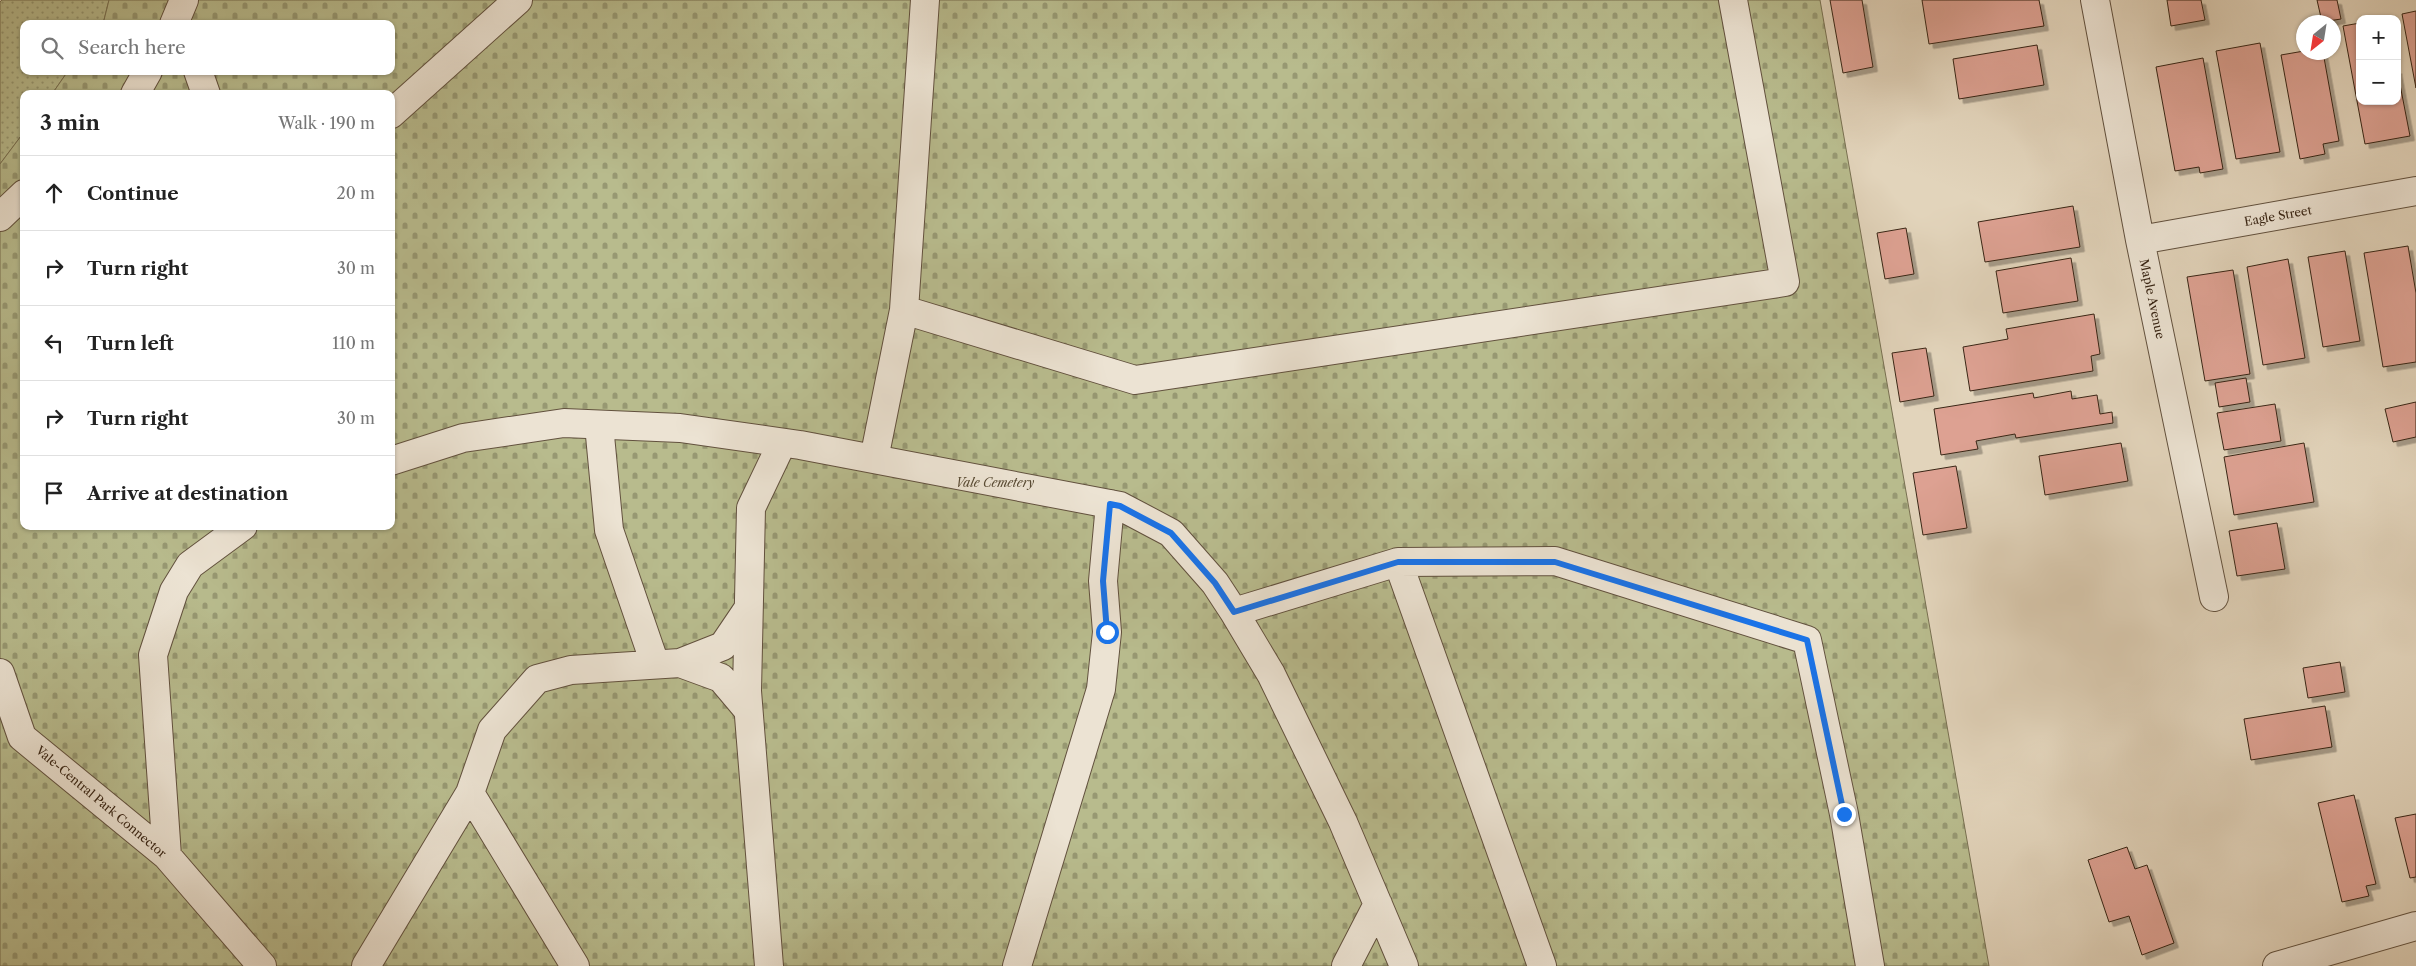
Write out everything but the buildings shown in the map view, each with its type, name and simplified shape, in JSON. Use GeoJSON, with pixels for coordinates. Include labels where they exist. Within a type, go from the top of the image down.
{"type":"FeatureCollection","features":[{"type":"Feature","properties":{"kind":"street"},"geometry":{"type":"LineString","coordinates":[[395,110],[518,0]]}},
{"type":"Feature","properties":{"kind":"street"},"geometry":{"type":"LineString","coordinates":[[874,459],[904,310],[925,0]]}},
{"type":"Feature","properties":{"kind":"street"},"geometry":{"type":"LineString","coordinates":[[904,310],[1135,380],[1785,282],[1733,0]]}},
{"type":"Feature","properties":{"kind":"street","name":"Maple Avenue"},"geometry":{"type":"LineString","coordinates":[[2095,0],[2140,240],[2214,597]]}},
{"type":"Feature","properties":{"kind":"street"},"geometry":{"type":"LineString","coordinates":[[137,90],[146,75]]}},
{"type":"Feature","properties":{"kind":"street"},"geometry":{"type":"LineString","coordinates":[[199,75],[205,90]]}},
{"type":"Feature","properties":{"kind":"street","name":"Eagle Street"},"geometry":{"type":"LineString","coordinates":[[2140,240],[2416,191]]}},
{"type":"Feature","properties":{"kind":"street"},"geometry":{"type":"LineString","coordinates":[[0,218],[20,198]]}},
{"type":"Feature","properties":{"kind":"street"},"geometry":{"type":"LineString","coordinates":[[395,460],[463,438],[564,423],[680,428],[874,459],[1120,506],[1171,533],[1215,583],[1234,612],[1271,674],[1343,822],[1404,966]]}},
{"type":"Feature","properties":{"kind":"street"},"geometry":{"type":"LineString","coordinates":[[600,424],[609,530],[667,663]]}},
{"type":"Feature","properties":{"kind":"street"},"geometry":{"type":"LineString","coordinates":[[769,966],[748,710],[750,508],[782,443]]}},
{"type":"Feature","properties":{"kind":"street"},"geometry":{"type":"LineString","coordinates":[[1017,966],[1101,689],[1107,632],[1103,581],[1110,504]]}},
{"type":"Feature","properties":{"kind":"street"},"geometry":{"type":"LineString","coordinates":[[167,856],[152,656],[174,591],[190,565],[238,530]]}},
{"type":"Feature","properties":{"kind":"street"},"geometry":{"type":"LineString","coordinates":[[1234,612],[1398,562],[1555,562],[1807,640],[1844,814],[1870,966]]}},
{"type":"Feature","properties":{"kind":"street"},"geometry":{"type":"LineString","coordinates":[[1398,562],[1542,966]]}},
{"type":"Feature","properties":{"kind":"street"},"geometry":{"type":"LineString","coordinates":[[366,966],[470,792],[492,730],[537,679],[571,670],[667,663],[722,646],[748,609]]}},
{"type":"Feature","properties":{"kind":"street"},"geometry":{"type":"LineString","coordinates":[[667,663],[721,678],[748,710]]}},
{"type":"Feature","properties":{"kind":"street","name":"Vale-Central Park Connector"},"geometry":{"type":"LineString","coordinates":[[0,673],[22,737],[167,856],[262,966]]}},
{"type":"Feature","properties":{"kind":"street"},"geometry":{"type":"LineString","coordinates":[[470,792],[575,966]]}},
{"type":"Feature","properties":{"kind":"street"},"geometry":{"type":"LineString","coordinates":[[1346,966],[1378,904]]}},
{"type":"Feature","properties":{"kind":"street"},"geometry":{"type":"LineString","coordinates":[[2277,966],[2416,926]]}},
{"type":"Feature","properties":{"kind":"green space"},"geometry":{"type":"Polygon","coordinates":[[[2,0],[109,0],[104,20],[20,20],[20,75],[65,75],[55,90],[20,90],[20,137],[0,164],[0,2],[2,0]]]}},
{"type":"Feature","properties":{"kind":"green space","name":"Vale Cemetery"},"geometry":{"type":"Polygon","coordinates":[[[109,0],[1820,0],[1989,966],[0,966],[0,164],[20,137],[20,530],[395,530],[395,90],[55,90],[65,75],[395,75],[395,20],[104,20],[109,0]]]}},
{"type":"Feature","properties":{"kind":"route"},"geometry":{"type":"LineString","coordinates":[[1107,632],[1103,581],[1110,504],[1120,506],[1171,533],[1215,583],[1234,612],[1398,562],[1555,562],[1807,640],[1844,814]]}}]}
